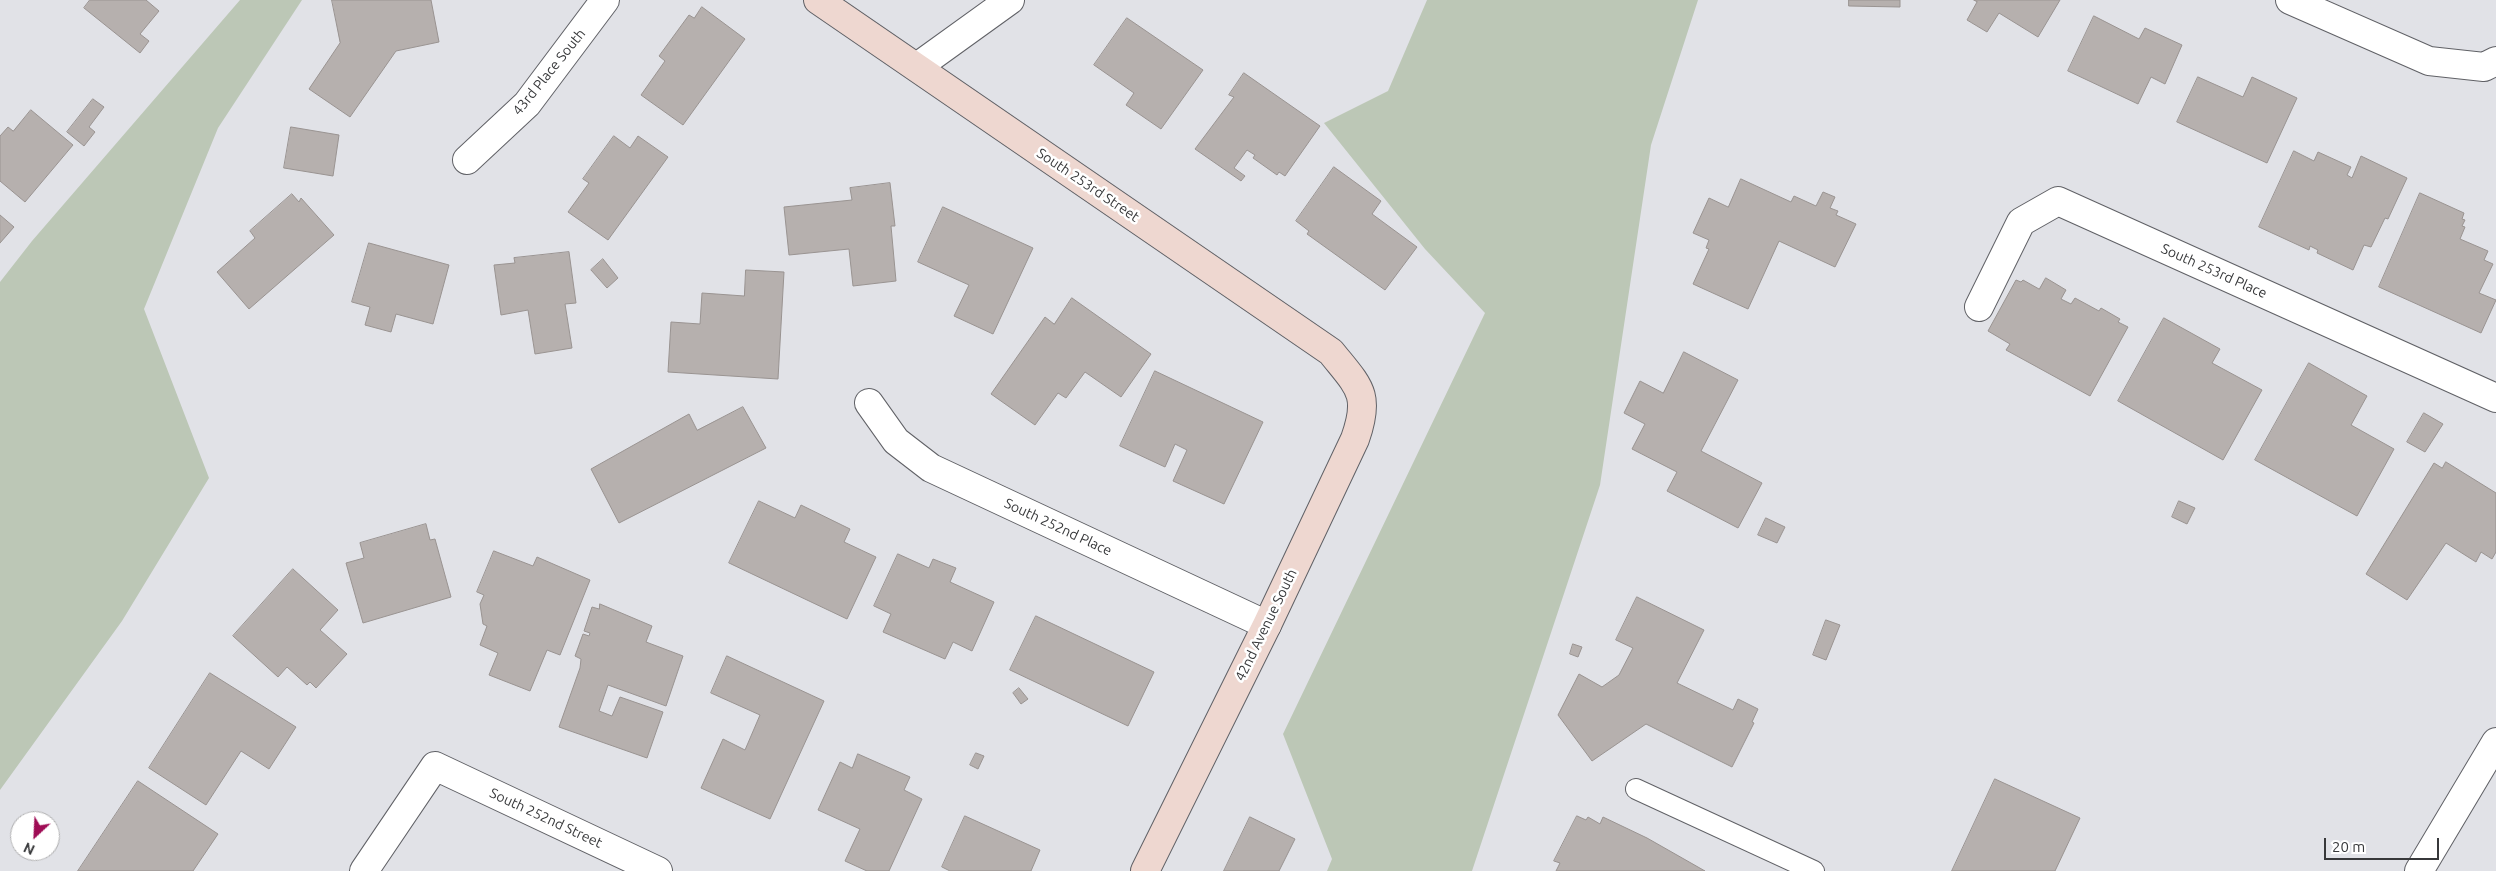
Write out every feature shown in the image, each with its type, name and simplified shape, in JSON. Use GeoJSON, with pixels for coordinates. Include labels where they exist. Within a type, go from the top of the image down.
{"type":"FeatureCollection","features":[{"type":"Feature","properties":{"kind":"street","name":"43rd Place South"},"geometry":{"type":"LineString","coordinates":[[467,160],[527,104],[605,0]]}},
{"type":"Feature","properties":{"kind":"street","name":"South 253rd Street"},"geometry":{"type":"LineString","coordinates":[[818,0],[1331,352],[1351,376]]}},
{"type":"Feature","properties":{"kind":"street"},"geometry":{"type":"LineString","coordinates":[[917,67],[1010,0]]}},
{"type":"Feature","properties":{"kind":"street"},"geometry":{"type":"LineString","coordinates":[[2290,0],[2429,61],[2490,64]]}},
{"type":"Feature","properties":{"kind":"street","name":"South 253rd Place"},"geometry":{"type":"LineString","coordinates":[[1979,307],[2021,222],[2058,200],[2496,398]]}},
{"type":"Feature","properties":{"kind":"street","name":"42nd Avenue South"},"geometry":{"type":"LineString","coordinates":[[1145,871],[1267,625],[1355,440],[1362,419],[1363,397],[1351,376]]}},
{"type":"Feature","properties":{"kind":"street","name":"South 252nd Place"},"geometry":{"type":"LineString","coordinates":[[869,403],[896,441],[931,468],[1267,625]]}},
{"type":"Feature","properties":{"kind":"street"},"geometry":{"type":"LineString","coordinates":[[2419,871],[2496,742]]}},
{"type":"Feature","properties":{"kind":"street","name":"South 252nd Street"},"geometry":{"type":"LineString","coordinates":[[364,871],[435,766],[658,871]]}},
{"type":"Feature","properties":{"kind":"lane"},"geometry":{"type":"LineString","coordinates":[[1636,789],[1814,871]]}},
{"type":"Feature","properties":{"kind":"green space"},"geometry":{"type":"Polygon","coordinates":[[[240,0],[302,0],[218,128],[144,309],[209,478],[122,621],[0,790],[0,282],[32,241],[240,0]]]}},
{"type":"Feature","properties":{"kind":"green space"},"geometry":{"type":"Polygon","coordinates":[[[1427,0],[1698,0],[1651,145],[1600,485],[1472,871],[1327,871],[1332,859],[1283,734],[1485,313],[1425,249],[1324,123],[1388,91],[1427,0]]]}},
{"type":"Feature","properties":{"kind":"building"},"geometry":{"type":"Polygon","coordinates":[[[90,0],[146,0],[159,11],[140,34],[149,41],[140,53],[84,8],[90,0]]]}},
{"type":"Feature","properties":{"kind":"building"},"geometry":{"type":"Polygon","coordinates":[[[332,0],[431,0],[439,42],[396,51],[350,117],[309,89],[340,43],[332,0]]]}},
{"type":"Feature","properties":{"kind":"building"},"geometry":{"type":"Polygon","coordinates":[[[1849,0],[1900,0],[1900,7],[1849,6],[1849,0]]]}},
{"type":"Feature","properties":{"kind":"building"},"geometry":{"type":"Polygon","coordinates":[[[1974,0],[2060,0],[2038,37],[1999,13],[1987,32],[1967,20],[1977,2],[1974,0]]]}},
{"type":"Feature","properties":{"kind":"building"},"geometry":{"type":"Polygon","coordinates":[[[702,7],[745,39],[683,125],[641,95],[665,61],[659,56],[689,15],[694,18],[702,7]]]}},
{"type":"Feature","properties":{"kind":"building"},"geometry":{"type":"Polygon","coordinates":[[[2094,16],[2139,39],[2145,28],[2182,45],[2165,84],[2151,77],[2138,104],[2068,71],[2094,16]]]}},
{"type":"Feature","properties":{"kind":"building"},"geometry":{"type":"Polygon","coordinates":[[[1127,18],[1203,70],[1161,129],[1126,105],[1134,93],[1094,65],[1127,18]]]}},
{"type":"Feature","properties":{"kind":"building"},"geometry":{"type":"Polygon","coordinates":[[[1244,73],[1320,126],[1285,176],[1279,172],[1277,175],[1253,158],[1255,155],[1247,150],[1234,168],[1245,176],[1241,181],[1195,149],[1234,97],[1229,95],[1244,73]]]}},
{"type":"Feature","properties":{"kind":"building"},"geometry":{"type":"Polygon","coordinates":[[[2198,77],[2243,97],[2252,77],[2297,98],[2267,163],[2177,122],[2198,77]]]}},
{"type":"Feature","properties":{"kind":"building"},"geometry":{"type":"Polygon","coordinates":[[[93,99],[104,107],[89,127],[95,132],[84,146],[67,132],[93,99]]]}},
{"type":"Feature","properties":{"kind":"building"},"geometry":{"type":"Polygon","coordinates":[[[31,110],[73,145],[25,202],[0,181],[0,136],[8,127],[13,131],[31,110]]]}},
{"type":"Feature","properties":{"kind":"building"},"geometry":{"type":"Polygon","coordinates":[[[291,127],[339,135],[333,176],[284,168],[291,127]]]}},
{"type":"Feature","properties":{"kind":"building"},"geometry":{"type":"Polygon","coordinates":[[[614,136],[630,148],[638,136],[668,157],[608,240],[568,212],[589,183],[583,179],[614,136]]]}},
{"type":"Feature","properties":{"kind":"building"},"geometry":{"type":"Polygon","coordinates":[[[2294,151],[2314,161],[2318,152],[2351,167],[2347,175],[2352,178],[2361,156],[2407,178],[2388,219],[2385,218],[2371,247],[2364,245],[2353,270],[2317,253],[2318,250],[2310,246],[2309,250],[2259,227],[2294,151]]]}},
{"type":"Feature","properties":{"kind":"building"},"geometry":{"type":"Polygon","coordinates":[[[1334,167],[1381,201],[1372,214],[1417,247],[1385,290],[1307,234],[1309,231],[1296,221],[1334,167]]]}},
{"type":"Feature","properties":{"kind":"building"},"geometry":{"type":"Polygon","coordinates":[[[1741,179],[1791,202],[1794,196],[1816,206],[1823,192],[1835,197],[1830,208],[1838,211],[1836,215],[1856,224],[1835,267],[1779,241],[1748,309],[1693,284],[1709,249],[1706,248],[1709,240],[1693,233],[1709,198],[1728,207],[1741,179]]]}},
{"type":"Feature","properties":{"kind":"building"},"geometry":{"type":"Polygon","coordinates":[[[890,183],[895,226],[891,226],[896,281],[853,286],[849,249],[789,255],[784,207],[852,200],[850,188],[890,183]]]}},
{"type":"Feature","properties":{"kind":"building"},"geometry":{"type":"Polygon","coordinates":[[[2420,193],[2464,213],[2462,219],[2465,220],[2462,226],[2465,227],[2460,239],[2488,251],[2484,260],[2493,264],[2479,293],[2496,300],[2481,333],[2379,287],[2420,193]]]}},
{"type":"Feature","properties":{"kind":"building"},"geometry":{"type":"Polygon","coordinates":[[[292,194],[299,202],[301,198],[334,235],[249,309],[217,272],[255,238],[250,231],[292,194]]]}},
{"type":"Feature","properties":{"kind":"building"},"geometry":{"type":"Polygon","coordinates":[[[943,207],[1033,248],[993,334],[954,316],[969,285],[918,262],[943,207]]]}},
{"type":"Feature","properties":{"kind":"building"},"geometry":{"type":"Polygon","coordinates":[[[0,215],[14,227],[0,243],[0,215]]]}},
{"type":"Feature","properties":{"kind":"building"},"geometry":{"type":"Polygon","coordinates":[[[369,243],[449,265],[433,324],[396,314],[391,332],[365,325],[370,307],[352,302],[369,243]]]}},
{"type":"Feature","properties":{"kind":"building"},"geometry":{"type":"Polygon","coordinates":[[[569,252],[576,303],[565,304],[572,348],[535,354],[528,310],[501,315],[494,265],[515,263],[514,258],[569,252]]]}},
{"type":"Feature","properties":{"kind":"building"},"geometry":{"type":"Polygon","coordinates":[[[603,259],[618,278],[607,288],[591,270],[603,259]]]}},
{"type":"Feature","properties":{"kind":"building"},"geometry":{"type":"Polygon","coordinates":[[[746,270],[784,272],[778,379],[668,372],[671,322],[700,324],[702,293],[744,296],[746,270]]]}},
{"type":"Feature","properties":{"kind":"building"},"geometry":{"type":"Polygon","coordinates":[[[2046,278],[2066,290],[2061,299],[2071,304],[2075,298],[2099,311],[2101,308],[2120,319],[2118,322],[2128,327],[2090,396],[2006,350],[2010,344],[1988,331],[2016,280],[2021,282],[2023,280],[2039,289],[2046,278]]]}},
{"type":"Feature","properties":{"kind":"building"},"geometry":{"type":"Polygon","coordinates":[[[1072,298],[1151,354],[1121,397],[1085,372],[1066,398],[1058,393],[1035,425],[991,394],[1045,317],[1054,324],[1072,298]]]}},
{"type":"Feature","properties":{"kind":"building"},"geometry":{"type":"Polygon","coordinates":[[[2164,318],[2220,349],[2212,363],[2262,390],[2223,460],[2118,401],[2164,318]]]}},
{"type":"Feature","properties":{"kind":"building"},"geometry":{"type":"Polygon","coordinates":[[[1684,352],[1738,380],[1701,451],[1762,483],[1738,528],[1667,491],[1677,472],[1632,449],[1645,424],[1624,413],[1640,381],[1663,393],[1684,352]]]}},
{"type":"Feature","properties":{"kind":"building"},"geometry":{"type":"Polygon","coordinates":[[[2309,363],[2367,396],[2351,425],[2394,449],[2357,516],[2255,460],[2309,363]]]}},
{"type":"Feature","properties":{"kind":"building"},"geometry":{"type":"Polygon","coordinates":[[[1155,371],[1263,422],[1224,504],[1173,481],[1187,450],[1175,444],[1165,467],[1120,446],[1155,371]]]}},
{"type":"Feature","properties":{"kind":"building"},"geometry":{"type":"Polygon","coordinates":[[[743,407],[766,448],[619,523],[591,469],[689,414],[697,430],[743,407]]]}},
{"type":"Feature","properties":{"kind":"building"},"geometry":{"type":"Polygon","coordinates":[[[2424,413],[2443,424],[2425,452],[2407,442],[2424,413]]]}},
{"type":"Feature","properties":{"kind":"building"},"geometry":{"type":"Polygon","coordinates":[[[2446,462],[2496,493],[2496,552],[2492,559],[2481,552],[2476,562],[2446,543],[2407,600],[2366,574],[2434,463],[2442,468],[2446,462]]]}},
{"type":"Feature","properties":{"kind":"building"},"geometry":{"type":"Polygon","coordinates":[[[759,501],[795,518],[801,505],[850,529],[844,542],[876,557],[847,619],[729,563],[759,501]]]}},
{"type":"Feature","properties":{"kind":"building"},"geometry":{"type":"Polygon","coordinates":[[[2179,501],[2195,508],[2187,524],[2172,517],[2179,501]]]}},
{"type":"Feature","properties":{"kind":"building"},"geometry":{"type":"Polygon","coordinates":[[[1766,518],[1785,527],[1777,543],[1758,535],[1766,518]]]}},
{"type":"Feature","properties":{"kind":"building"},"geometry":{"type":"Polygon","coordinates":[[[426,524],[430,540],[435,539],[451,597],[363,623],[346,563],[364,558],[360,543],[426,524]]]}},
{"type":"Feature","properties":{"kind":"building"},"geometry":{"type":"Polygon","coordinates":[[[494,551],[533,566],[537,557],[590,580],[560,655],[547,650],[530,691],[489,675],[498,653],[480,645],[487,626],[483,624],[480,604],[484,595],[477,592],[494,551]]]}},
{"type":"Feature","properties":{"kind":"building"},"geometry":{"type":"Polygon","coordinates":[[[898,554],[929,568],[933,559],[956,568],[950,582],[994,602],[972,651],[953,642],[945,659],[883,632],[891,614],[874,606],[898,554]]]}},
{"type":"Feature","properties":{"kind":"building"},"geometry":{"type":"Polygon","coordinates":[[[293,569],[338,610],[320,630],[347,654],[316,688],[310,682],[307,685],[287,667],[278,677],[233,636],[293,569]]]}},
{"type":"Feature","properties":{"kind":"building"},"geometry":{"type":"Polygon","coordinates":[[[1637,597],[1704,630],[1677,683],[1733,710],[1738,699],[1758,709],[1752,722],[1754,723],[1732,767],[1646,724],[1592,761],[1558,715],[1579,674],[1602,687],[1619,675],[1633,648],[1616,640],[1637,597]]]}},
{"type":"Feature","properties":{"kind":"building"},"geometry":{"type":"Polygon","coordinates":[[[600,604],[652,626],[646,642],[683,656],[666,706],[608,685],[599,711],[612,716],[620,697],[663,712],[647,758],[559,727],[580,668],[581,659],[575,656],[583,634],[589,636],[590,633],[584,631],[592,607],[599,609],[600,604]]]}},
{"type":"Feature","properties":{"kind":"building"},"geometry":{"type":"Polygon","coordinates":[[[1036,616],[1154,672],[1128,726],[1010,670],[1036,616]]]}},
{"type":"Feature","properties":{"kind":"building"},"geometry":{"type":"Polygon","coordinates":[[[1826,620],[1840,625],[1826,660],[1813,655],[1826,620]]]}},
{"type":"Feature","properties":{"kind":"building"},"geometry":{"type":"Polygon","coordinates":[[[1573,644],[1582,647],[1578,657],[1570,654],[1573,644]]]}},
{"type":"Feature","properties":{"kind":"building"},"geometry":{"type":"Polygon","coordinates":[[[727,656],[824,701],[770,819],[701,788],[723,739],[745,750],[760,715],[711,693],[727,656]]]}},
{"type":"Feature","properties":{"kind":"building"},"geometry":{"type":"Polygon","coordinates":[[[210,673],[296,727],[269,769],[241,751],[206,805],[149,768],[210,673]]]}},
{"type":"Feature","properties":{"kind":"building"},"geometry":{"type":"Polygon","coordinates":[[[1019,688],[1028,699],[1021,704],[1013,693],[1019,688]]]}},
{"type":"Feature","properties":{"kind":"building"},"geometry":{"type":"Polygon","coordinates":[[[976,753],[984,756],[978,769],[970,765],[976,753]]]}},
{"type":"Feature","properties":{"kind":"building"},"geometry":{"type":"Polygon","coordinates":[[[858,754],[910,777],[904,790],[922,799],[889,871],[867,871],[845,861],[860,829],[818,810],[840,762],[852,768],[858,754]]]}},
{"type":"Feature","properties":{"kind":"building"},"geometry":{"type":"Polygon","coordinates":[[[1995,779],[2080,818],[2055,871],[1952,871],[1995,779]]]}},
{"type":"Feature","properties":{"kind":"building"},"geometry":{"type":"Polygon","coordinates":[[[138,781],[218,834],[193,871],[78,871],[138,781]]]}},
{"type":"Feature","properties":{"kind":"building"},"geometry":{"type":"Polygon","coordinates":[[[965,816],[1040,850],[1031,871],[950,871],[942,867],[965,816]]]}},
{"type":"Feature","properties":{"kind":"building"},"geometry":{"type":"Polygon","coordinates":[[[1577,816],[1586,820],[1588,817],[1600,824],[1603,817],[1647,838],[1705,871],[1556,871],[1560,863],[1554,861],[1577,816]]]}},
{"type":"Feature","properties":{"kind":"building"},"geometry":{"type":"Polygon","coordinates":[[[1250,817],[1295,839],[1279,871],[1224,871],[1250,817]]]}}]}
